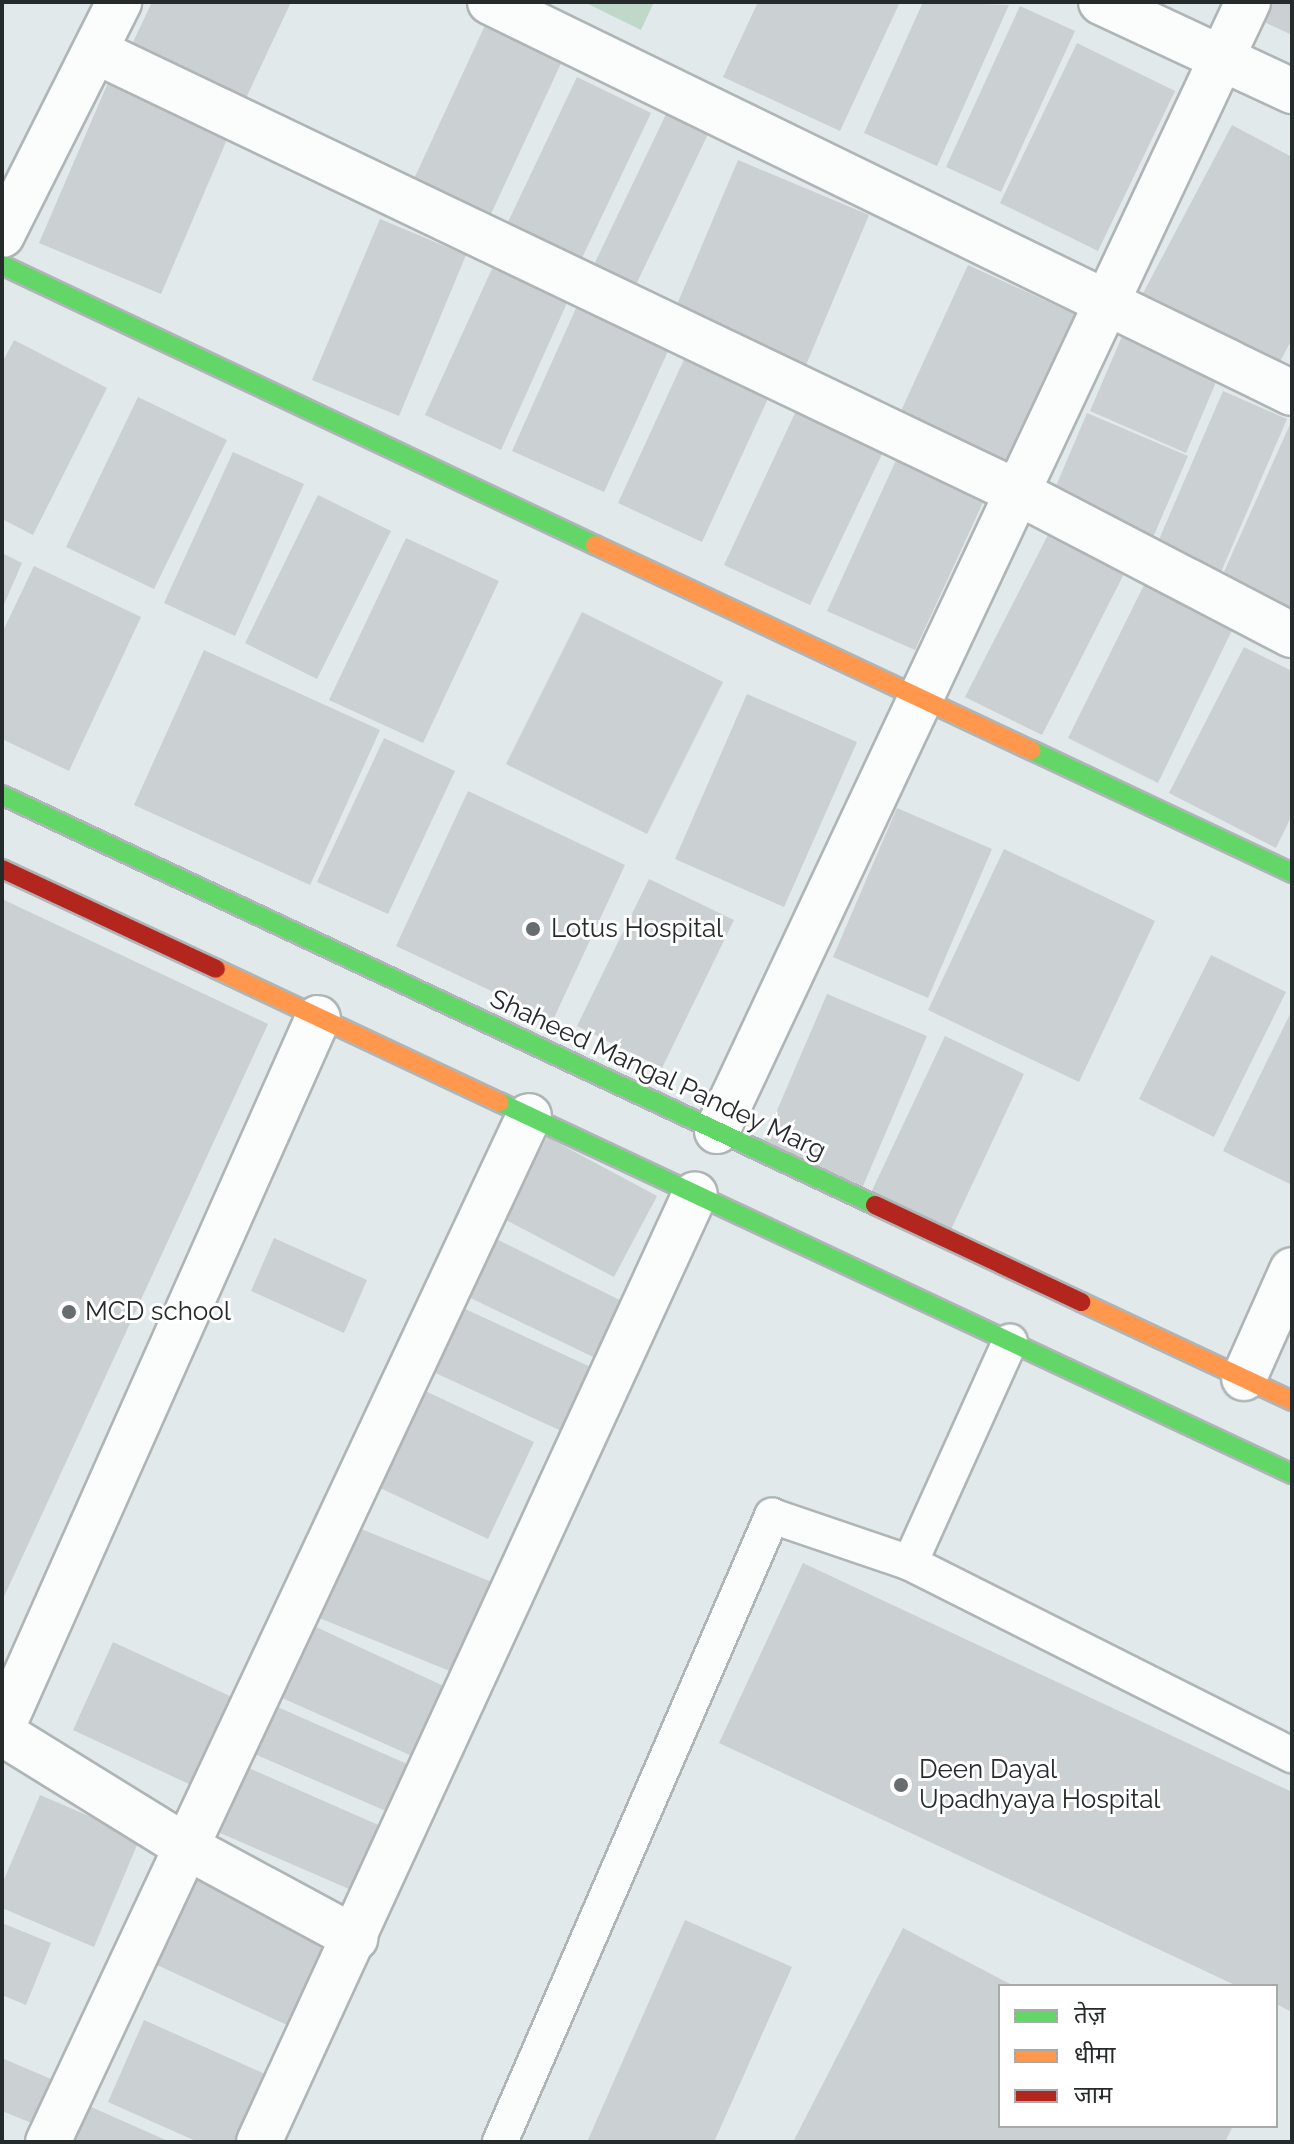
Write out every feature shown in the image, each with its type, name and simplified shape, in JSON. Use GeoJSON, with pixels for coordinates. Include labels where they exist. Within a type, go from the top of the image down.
{"type":"FeatureCollection","features":[{"type":"Feature","properties":{"kind":"street"},"geometry":{"type":"LineString","coordinates":[[2,235],[119,2]]}},
{"type":"Feature","properties":{"kind":"street"},"geometry":{"type":"LineString","coordinates":[[490,2],[1292,393]]}},
{"type":"Feature","properties":{"kind":"street"},"geometry":{"type":"LineString","coordinates":[[1101,2],[1292,91]]}},
{"type":"Feature","properties":{"kind":"street"},"geometry":{"type":"LineString","coordinates":[[717,1131],[1248,2]]}},
{"type":"Feature","properties":{"kind":"street"},"geometry":{"type":"LineString","coordinates":[[95,51],[1017,492],[1292,635]]}},
{"type":"Feature","properties":{"kind":"street"},"geometry":{"type":"LineString","coordinates":[[2,265],[1292,873]]}},
{"type":"Feature","properties":{"kind":"street","name":"Shaheed Mangal Pandey Marg"},"geometry":{"type":"LineString","coordinates":[[2,795],[1292,1401]]}},
{"type":"Feature","properties":{"kind":"street"},"geometry":{"type":"LineString","coordinates":[[2,869],[1292,1474]]}},
{"type":"Feature","properties":{"kind":"street"},"geometry":{"type":"LineString","coordinates":[[318,1018],[2,1731],[183,1845],[355,1938]]}},
{"type":"Feature","properties":{"kind":"street"},"geometry":{"type":"LineString","coordinates":[[48,2142],[183,1845],[529,1116]]}},
{"type":"Feature","properties":{"kind":"street"},"geometry":{"type":"LineString","coordinates":[[259,2142],[695,1194]]}},
{"type":"Feature","properties":{"kind":"street"},"geometry":{"type":"LineString","coordinates":[[1244,1378],[1292,1270]]}},
{"type":"Feature","properties":{"kind":"lane"},"geometry":{"type":"LineString","coordinates":[[910,1563],[1010,1342]]}},
{"type":"Feature","properties":{"kind":"lane"},"geometry":{"type":"LineString","coordinates":[[500,2142],[772,1516],[910,1563],[1292,1755]]}},
{"type":"Feature","properties":{"kind":"green space"},"geometry":{"type":"Polygon","coordinates":[[[584,2],[654,2],[641,30],[584,2]]]}},
{"type":"Feature","properties":{"kind":"building"},"geometry":{"type":"Polygon","coordinates":[[[152,2],[291,2],[239,113],[125,59],[152,2]]]}},
{"type":"Feature","properties":{"kind":"building"},"geometry":{"type":"Polygon","coordinates":[[[758,2],[900,2],[840,131],[723,77],[758,2]]]}},
{"type":"Feature","properties":{"kind":"building"},"geometry":{"type":"Polygon","coordinates":[[[923,2],[1009,5],[937,166],[864,133],[923,2]]]}},
{"type":"Feature","properties":{"kind":"building"},"geometry":{"type":"Polygon","coordinates":[[[1271,2],[1292,2],[1292,35],[1262,21],[1271,2]]]}},
{"type":"Feature","properties":{"kind":"building"},"geometry":{"type":"Polygon","coordinates":[[[1020,6],[1075,31],[1001,192],[946,167],[1020,6]]]}},
{"type":"Feature","properties":{"kind":"building"},"geometry":{"type":"Polygon","coordinates":[[[487,21],[564,57],[490,216],[413,181],[487,21]]]}},
{"type":"Feature","properties":{"kind":"building"},"geometry":{"type":"Polygon","coordinates":[[[1077,43],[1175,91],[1098,251],[1000,203],[1077,43]]]}},
{"type":"Feature","properties":{"kind":"building"},"geometry":{"type":"Polygon","coordinates":[[[113,71],[234,123],[161,294],[39,243],[113,71]]]}},
{"type":"Feature","properties":{"kind":"building"},"geometry":{"type":"Polygon","coordinates":[[[577,77],[651,113],[581,260],[507,224],[577,77]]]}},
{"type":"Feature","properties":{"kind":"building"},"geometry":{"type":"Polygon","coordinates":[[[667,112],[709,132],[632,293],[590,273],[667,112]]]}},
{"type":"Feature","properties":{"kind":"building"},"geometry":{"type":"Polygon","coordinates":[[[1232,125],[1292,157],[1292,339],[1275,371],[1140,299],[1232,125]]]}},
{"type":"Feature","properties":{"kind":"building"},"geometry":{"type":"Polygon","coordinates":[[[738,160],[869,215],[803,372],[673,314],[738,160]]]}},
{"type":"Feature","properties":{"kind":"building"},"geometry":{"type":"Polygon","coordinates":[[[380,219],[466,255],[399,416],[312,380],[380,219]]]}},
{"type":"Feature","properties":{"kind":"building"},"geometry":{"type":"Polygon","coordinates":[[[496,260],[571,294],[501,450],[425,415],[496,260]]]}},
{"type":"Feature","properties":{"kind":"building"},"geometry":{"type":"Polygon","coordinates":[[[968,265],[1081,317],[1008,475],[895,424],[968,265]]]}},
{"type":"Feature","properties":{"kind":"building"},"geometry":{"type":"Polygon","coordinates":[[[581,297],[674,338],[604,492],[512,451],[581,297]]]}},
{"type":"Feature","properties":{"kind":"building"},"geometry":{"type":"Polygon","coordinates":[[[1123,334],[1219,375],[1186,453],[1090,411],[1123,334]]]}},
{"type":"Feature","properties":{"kind":"building"},"geometry":{"type":"Polygon","coordinates":[[[14,340],[107,388],[33,535],[2,519],[2,363],[14,340]]]}},
{"type":"Feature","properties":{"kind":"building"},"geometry":{"type":"Polygon","coordinates":[[[687,353],[771,392],[702,542],[618,503],[687,353]]]}},
{"type":"Feature","properties":{"kind":"building"},"geometry":{"type":"Polygon","coordinates":[[[1223,391],[1287,419],[1218,579],[1154,551],[1223,391]]]}},
{"type":"Feature","properties":{"kind":"building"},"geometry":{"type":"Polygon","coordinates":[[[138,397],[227,440],[154,589],[66,547],[138,397]]]}},
{"type":"Feature","properties":{"kind":"building"},"geometry":{"type":"Polygon","coordinates":[[[796,411],[883,452],[810,605],[724,565],[796,411]]]}},
{"type":"Feature","properties":{"kind":"building"},"geometry":{"type":"Polygon","coordinates":[[[1087,413],[1188,456],[1151,542],[1051,498],[1087,413]]]}},
{"type":"Feature","properties":{"kind":"building"},"geometry":{"type":"Polygon","coordinates":[[[1292,420],[1292,616],[1219,583],[1292,420]]]}},
{"type":"Feature","properties":{"kind":"building"},"geometry":{"type":"Polygon","coordinates":[[[233,452],[304,484],[235,636],[164,603],[233,452]]]}},
{"type":"Feature","properties":{"kind":"building"},"geometry":{"type":"Polygon","coordinates":[[[897,458],[985,498],[915,650],[827,611],[897,458]]]}},
{"type":"Feature","properties":{"kind":"building"},"geometry":{"type":"Polygon","coordinates":[[[318,495],[391,531],[317,679],[245,643],[318,495]]]}},
{"type":"Feature","properties":{"kind":"building"},"geometry":{"type":"Polygon","coordinates":[[[1052,527],[1128,566],[1042,735],[965,697],[1052,527]]]}},
{"type":"Feature","properties":{"kind":"building"},"geometry":{"type":"Polygon","coordinates":[[[406,538],[499,581],[423,743],[329,700],[406,538]]]}},
{"type":"Feature","properties":{"kind":"building"},"geometry":{"type":"Polygon","coordinates":[[[2,553],[22,563],[2,609],[2,553]]]}},
{"type":"Feature","properties":{"kind":"building"},"geometry":{"type":"Polygon","coordinates":[[[34,566],[141,617],[69,771],[2,739],[2,633],[34,566]]]}},
{"type":"Feature","properties":{"kind":"building"},"geometry":{"type":"Polygon","coordinates":[[[1146,581],[1235,624],[1158,783],[1068,738],[1146,581]]]}},
{"type":"Feature","properties":{"kind":"building"},"geometry":{"type":"Polygon","coordinates":[[[582,612],[723,682],[647,834],[506,764],[582,612]]]}},
{"type":"Feature","properties":{"kind":"building"},"geometry":{"type":"Polygon","coordinates":[[[1244,647],[1292,671],[1292,815],[1276,848],[1169,793],[1244,647]]]}},
{"type":"Feature","properties":{"kind":"building"},"geometry":{"type":"Polygon","coordinates":[[[204,650],[380,730],[310,885],[134,805],[204,650]]]}},
{"type":"Feature","properties":{"kind":"building"},"geometry":{"type":"Polygon","coordinates":[[[747,694],[857,742],[784,907],[675,859],[747,694]]]}},
{"type":"Feature","properties":{"kind":"building"},"geometry":{"type":"Polygon","coordinates":[[[384,738],[455,771],[388,914],[317,882],[384,738]]]}},
{"type":"Feature","properties":{"kind":"building"},"geometry":{"type":"Polygon","coordinates":[[[468,791],[625,865],[553,1020],[396,946],[468,791]]]}},
{"type":"Feature","properties":{"kind":"building"},"geometry":{"type":"Polygon","coordinates":[[[897,808],[992,849],[928,998],[833,957],[897,808]]]}},
{"type":"Feature","properties":{"kind":"building"},"geometry":{"type":"Polygon","coordinates":[[[1004,849],[1155,921],[1079,1082],[928,1010],[1004,849]]]}},
{"type":"Feature","properties":{"kind":"building"},"geometry":{"type":"Polygon","coordinates":[[[649,879],[734,920],[662,1068],[577,1026],[649,879]]]}},
{"type":"Feature","properties":{"kind":"building","name":"MCD school"},"geometry":{"type":"Polygon","coordinates":[[[2,899],[268,1024],[2,1601],[2,899]]]}},
{"type":"Feature","properties":{"kind":"building"},"geometry":{"type":"Polygon","coordinates":[[[1211,955],[1286,992],[1214,1137],[1139,1099],[1211,955]]]}},
{"type":"Feature","properties":{"kind":"building"},"geometry":{"type":"Polygon","coordinates":[[[827,994],[927,1036],[863,1186],[763,1143],[827,994]]]}},
{"type":"Feature","properties":{"kind":"building"},"geometry":{"type":"Polygon","coordinates":[[[1292,1010],[1292,1185],[1223,1151],[1292,1010]]]}},
{"type":"Feature","properties":{"kind":"building"},"geometry":{"type":"Polygon","coordinates":[[[945,1036],[1024,1074],[947,1238],[867,1201],[945,1036]]]}},
{"type":"Feature","properties":{"kind":"building"},"geometry":{"type":"Polygon","coordinates":[[[547,1137],[657,1196],[614,1277],[504,1219],[547,1137]]]}},
{"type":"Feature","properties":{"kind":"building"},"geometry":{"type":"Polygon","coordinates":[[[480,1231],[640,1310],[614,1367],[456,1291],[480,1231]]]}},
{"type":"Feature","properties":{"kind":"building"},"geometry":{"type":"Polygon","coordinates":[[[274,1238],[367,1280],[344,1333],[251,1291],[274,1238]]]}},
{"type":"Feature","properties":{"kind":"building"},"geometry":{"type":"Polygon","coordinates":[[[448,1301],[610,1376],[581,1440],[418,1365],[448,1301]]]}},
{"type":"Feature","properties":{"kind":"building"},"geometry":{"type":"Polygon","coordinates":[[[421,1389],[534,1442],[488,1539],[376,1486],[421,1389]]]}},
{"type":"Feature","properties":{"kind":"building"},"geometry":{"type":"Polygon","coordinates":[[[344,1522],[504,1587],[467,1678],[307,1613],[344,1522]]]}},
{"type":"Feature","properties":{"kind":"building"},"geometry":{"type":"Polygon","coordinates":[[[803,1563],[1292,1792],[1292,2012],[1278,2005],[1278,1984],[1233,1984],[719,1743],[803,1563]]]}},
{"type":"Feature","properties":{"kind":"building"},"geometry":{"type":"Polygon","coordinates":[[[303,1621],[461,1694],[430,1764],[271,1693],[303,1621]]]}},
{"type":"Feature","properties":{"kind":"building"},"geometry":{"type":"Polygon","coordinates":[[[113,1642],[232,1697],[191,1785],[73,1730],[113,1642]]]}},
{"type":"Feature","properties":{"kind":"building"},"geometry":{"type":"Polygon","coordinates":[[[257,1698],[430,1774],[409,1821],[236,1746],[257,1698]]]}},
{"type":"Feature","properties":{"kind":"building"},"geometry":{"type":"Polygon","coordinates":[[[226,1758],[401,1835],[372,1899],[197,1823],[226,1758]]]}},
{"type":"Feature","properties":{"kind":"building"},"geometry":{"type":"Polygon","coordinates":[[[40,1795],[140,1838],[94,1947],[2,1908],[2,1884],[40,1795]]]}},
{"type":"Feature","properties":{"kind":"building"},"geometry":{"type":"Polygon","coordinates":[[[190,1858],[344,1936],[300,2031],[142,1958],[190,1858]]]}},
{"type":"Feature","properties":{"kind":"building"},"geometry":{"type":"Polygon","coordinates":[[[685,1920],[792,1967],[714,2142],[587,2142],[685,1920]]]}},
{"type":"Feature","properties":{"kind":"building"},"geometry":{"type":"Polygon","coordinates":[[[2,1923],[51,1943],[26,2005],[2,1995],[2,1923]]]}},
{"type":"Feature","properties":{"kind":"building"},"geometry":{"type":"Polygon","coordinates":[[[903,1928],[1010,1984],[998,1984],[998,2128],[1232,2128],[1225,2142],[793,2142],[903,1928]]]}},
{"type":"Feature","properties":{"kind":"building"},"geometry":{"type":"Polygon","coordinates":[[[144,2020],[265,2074],[234,2142],[198,2142],[108,2102],[144,2020]]]}},
{"type":"Feature","properties":{"kind":"building"},"geometry":{"type":"Polygon","coordinates":[[[2,2058],[67,2086],[49,2130],[2,2111],[2,2058]]]}},
{"type":"Feature","properties":{"kind":"building"},"geometry":{"type":"Polygon","coordinates":[[[89,2106],[170,2142],[73,2142],[89,2106]]]}},
{"type":"Feature","properties":{"kind":"traffic: fast"},"geometry":{"type":"LineString","coordinates":[[2,265],[595,545]]}},
{"type":"Feature","properties":{"kind":"traffic: fast"},"geometry":{"type":"LineString","coordinates":[[1031,750],[1292,873]]}},
{"type":"Feature","properties":{"kind":"traffic: fast"},"geometry":{"type":"LineString","coordinates":[[2,795],[875,1205]]}},
{"type":"Feature","properties":{"kind":"traffic: fast"},"geometry":{"type":"LineString","coordinates":[[499,1102],[1292,1474]]}},
{"type":"Feature","properties":{"kind":"traffic: slow"},"geometry":{"type":"LineString","coordinates":[[595,545],[1031,750]]}},
{"type":"Feature","properties":{"kind":"traffic: slow"},"geometry":{"type":"LineString","coordinates":[[216,969],[499,1102]]}},
{"type":"Feature","properties":{"kind":"traffic: slow"},"geometry":{"type":"LineString","coordinates":[[1081,1302],[1292,1401]]}},
{"type":"Feature","properties":{"kind":"traffic: jam"},"geometry":{"type":"LineString","coordinates":[[2,869],[216,969]]}},
{"type":"Feature","properties":{"kind":"traffic: jam"},"geometry":{"type":"LineString","coordinates":[[875,1205],[1081,1302]]}},
{"type":"Feature","properties":{"kind":"place","name":"Lotus Hospital"},"geometry":{"type":"Point","coordinates":[533,929]}},
{"type":"Feature","properties":{"kind":"place","name":"MCD school"},"geometry":{"type":"Point","coordinates":[69,1312]}},
{"type":"Feature","properties":{"kind":"place","name":"Deen Dayal Upadhyaya Hospital"},"geometry":{"type":"Point","coordinates":[901,1785]}}]}
